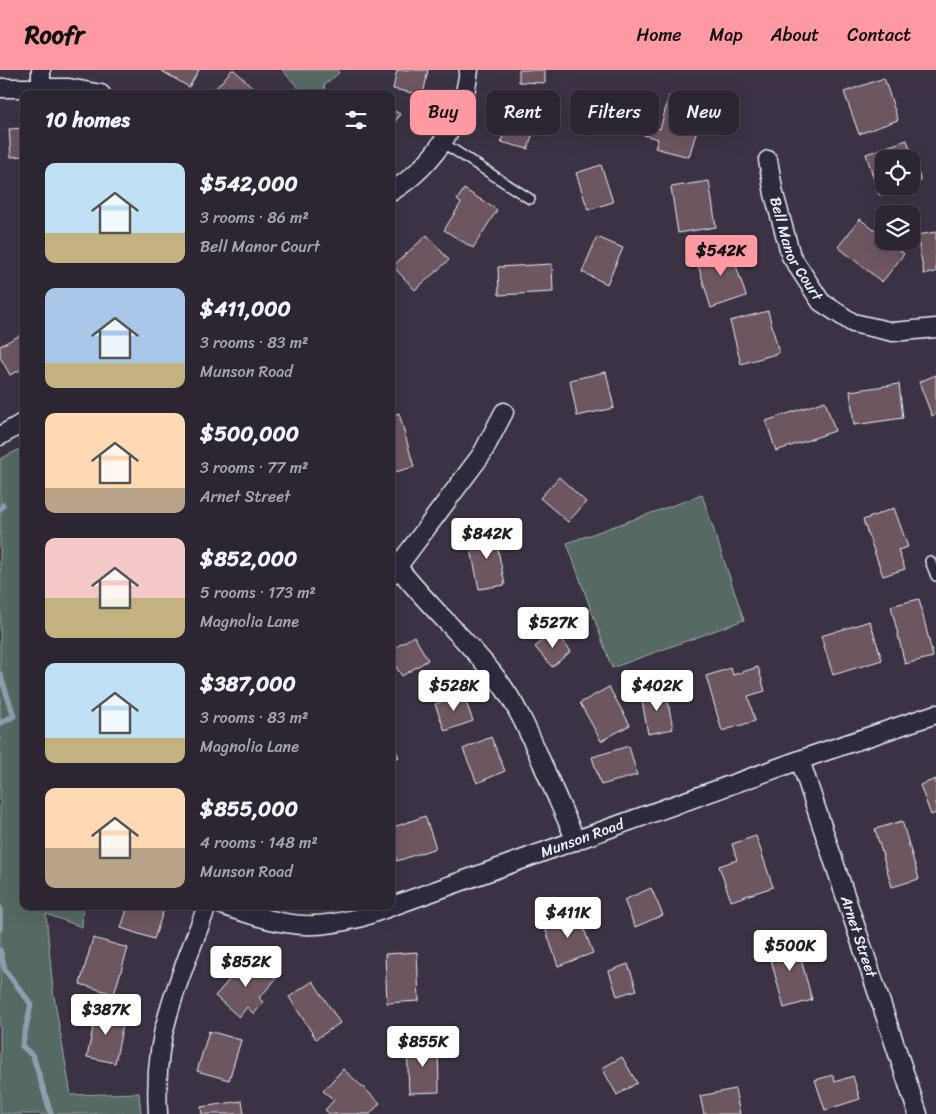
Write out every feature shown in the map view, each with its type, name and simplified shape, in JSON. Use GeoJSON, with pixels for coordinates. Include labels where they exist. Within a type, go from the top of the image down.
{"type":"FeatureCollection","features":[{"type":"Feature","properties":{"kind":"street"},"geometry":{"type":"LineString","coordinates":[[395,190],[425,165],[443,143],[461,107],[469,70]]}},
{"type":"Feature","properties":{"kind":"street"},"geometry":{"type":"LineString","coordinates":[[0,88],[41,79],[80,90]]}},
{"type":"Feature","properties":{"kind":"street","name":"Bell Manor Court"},"geometry":{"type":"LineString","coordinates":[[768,160],[774,194],[790,256],[821,302],[853,323],[893,332],[936,328]]}},
{"type":"Feature","properties":{"kind":"street"},"geometry":{"type":"LineString","coordinates":[[395,563],[482,454],[504,412]]}},
{"type":"Feature","properties":{"kind":"street"},"geometry":{"type":"LineString","coordinates":[[0,436],[20,424]]}},
{"type":"Feature","properties":{"kind":"street"},"geometry":{"type":"LineString","coordinates":[[395,568],[476,653],[501,684],[528,730],[576,841]]}},
{"type":"Feature","properties":{"kind":"street","name":"Munson Road"},"geometry":{"type":"LineString","coordinates":[[395,905],[800,760],[936,714]]}},
{"type":"Feature","properties":{"kind":"street","name":"Arnet Street"},"geometry":{"type":"LineString","coordinates":[[800,760],[918,1114]]}},
{"type":"Feature","properties":{"kind":"street"},"geometry":{"type":"LineString","coordinates":[[158,1114],[157,1086],[160,1051],[167,1015],[206,910]]}},
{"type":"Feature","properties":{"kind":"street","name":"Munson Road"},"geometry":{"type":"LineString","coordinates":[[238,910],[278,922],[305,925],[332,924],[359,918],[382,910]]}},
{"type":"Feature","properties":{"kind":"lane"},"geometry":{"type":"LineString","coordinates":[[443,143],[530,199]]}},
{"type":"Feature","properties":{"kind":"lane"},"geometry":{"type":"LineString","coordinates":[[930,561],[936,576]]}},
{"type":"Feature","properties":{"kind":"green space"},"geometry":{"type":"Polygon","coordinates":[[[282,70],[338,70],[339,73],[324,85],[325,90],[300,90],[282,70]]]}},
{"type":"Feature","properties":{"kind":"green space"},"geometry":{"type":"Polygon","coordinates":[[[20,449],[20,910],[83,910],[82,927],[46,914],[53,991],[71,1095],[139,1093],[141,1114],[0,1114],[0,459],[20,449]]]}},
{"type":"Feature","properties":{"kind":"green space"},"geometry":{"type":"Polygon","coordinates":[[[702,495],[744,620],[612,668],[567,543],[702,495]]]}},
{"type":"Feature","properties":{"kind":"building"},"geometry":{"type":"Polygon","coordinates":[[[160,70],[199,70],[189,87],[160,70]]]}},
{"type":"Feature","properties":{"kind":"building"},"geometry":{"type":"Polygon","coordinates":[[[234,70],[256,90],[214,90],[234,70]]]}},
{"type":"Feature","properties":{"kind":"building"},"geometry":{"type":"Polygon","coordinates":[[[397,70],[428,70],[424,90],[410,90],[410,92],[393,89],[397,70]]]}},
{"type":"Feature","properties":{"kind":"building"},"geometry":{"type":"Polygon","coordinates":[[[519,70],[545,70],[545,83],[519,82],[519,70]]]}},
{"type":"Feature","properties":{"kind":"building"},"geometry":{"type":"Polygon","coordinates":[[[884,78],[898,120],[859,134],[844,92],[884,78]]]}},
{"type":"Feature","properties":{"kind":"building"},"geometry":{"type":"Polygon","coordinates":[[[669,96],[669,135],[695,135],[689,157],[655,148],[658,139],[644,135],[659,135],[669,96]]]}},
{"type":"Feature","properties":{"kind":"building"},"geometry":{"type":"Polygon","coordinates":[[[395,111],[400,114],[395,122],[395,111]]]}},
{"type":"Feature","properties":{"kind":"building"},"geometry":{"type":"Polygon","coordinates":[[[20,128],[20,156],[11,157],[9,129],[20,128]]]}},
{"type":"Feature","properties":{"kind":"building"},"geometry":{"type":"Polygon","coordinates":[[[503,135],[532,135],[528,149],[501,142],[503,135]]]}},
{"type":"Feature","properties":{"kind":"building"},"geometry":{"type":"Polygon","coordinates":[[[907,140],[910,150],[878,150],[907,140]]]}},
{"type":"Feature","properties":{"kind":"building"},"geometry":{"type":"Polygon","coordinates":[[[875,151],[875,182],[866,154],[875,151]]]}},
{"type":"Feature","properties":{"kind":"building"},"geometry":{"type":"Polygon","coordinates":[[[601,165],[613,202],[588,210],[576,173],[601,165]]]}},
{"type":"Feature","properties":{"kind":"building"},"geometry":{"type":"Polygon","coordinates":[[[709,181],[716,227],[678,233],[671,187],[709,181]]]}},
{"type":"Feature","properties":{"kind":"building"},"geometry":{"type":"Polygon","coordinates":[[[464,189],[497,210],[473,248],[444,230],[461,203],[457,200],[464,189]]]}},
{"type":"Feature","properties":{"kind":"building"},"geometry":{"type":"Polygon","coordinates":[[[860,219],[875,231],[875,250],[899,250],[904,254],[882,282],[838,247],[860,219]]]}},
{"type":"Feature","properties":{"kind":"building"},"geometry":{"type":"Polygon","coordinates":[[[936,232],[936,272],[924,274],[920,250],[920,235],[936,232]]]}},
{"type":"Feature","properties":{"kind":"building"},"geometry":{"type":"Polygon","coordinates":[[[427,235],[449,260],[415,290],[395,268],[395,264],[427,235]]]}},
{"type":"Feature","properties":{"kind":"building"},"geometry":{"type":"Polygon","coordinates":[[[597,237],[623,248],[607,284],[582,272],[597,237]]]}},
{"type":"Feature","properties":{"kind":"building"},"geometry":{"type":"Polygon","coordinates":[[[730,247],[746,296],[711,308],[696,258],[730,247]]]}},
{"type":"Feature","properties":{"kind":"building"},"geometry":{"type":"Polygon","coordinates":[[[552,264],[553,292],[499,295],[498,267],[552,264]]]}},
{"type":"Feature","properties":{"kind":"building"},"geometry":{"type":"Polygon","coordinates":[[[768,311],[779,353],[741,364],[730,321],[768,311]]]}},
{"type":"Feature","properties":{"kind":"building"},"geometry":{"type":"Polygon","coordinates":[[[20,335],[20,370],[10,375],[0,357],[0,346],[20,335]]]}},
{"type":"Feature","properties":{"kind":"building"},"geometry":{"type":"Polygon","coordinates":[[[606,372],[614,408],[577,416],[570,380],[606,372]]]}},
{"type":"Feature","properties":{"kind":"building"},"geometry":{"type":"Polygon","coordinates":[[[936,375],[936,414],[932,416],[919,382],[936,375]]]}},
{"type":"Feature","properties":{"kind":"building"},"geometry":{"type":"Polygon","coordinates":[[[899,384],[903,418],[854,425],[850,391],[899,384]]]}},
{"type":"Feature","properties":{"kind":"building"},"geometry":{"type":"Polygon","coordinates":[[[825,401],[835,431],[776,451],[766,421],[825,401]]]}},
{"type":"Feature","properties":{"kind":"building"},"geometry":{"type":"Polygon","coordinates":[[[399,413],[414,467],[395,472],[395,414],[399,413]]]}},
{"type":"Feature","properties":{"kind":"building"},"geometry":{"type":"Polygon","coordinates":[[[559,477],[586,502],[568,522],[540,498],[559,477]]]}},
{"type":"Feature","properties":{"kind":"building"},"geometry":{"type":"Polygon","coordinates":[[[894,508],[908,547],[898,550],[905,569],[883,576],[863,520],[894,508]]]}},
{"type":"Feature","properties":{"kind":"building"},"geometry":{"type":"Polygon","coordinates":[[[494,530],[505,585],[479,589],[468,535],[494,530]]]}},
{"type":"Feature","properties":{"kind":"building"},"geometry":{"type":"Polygon","coordinates":[[[919,599],[933,657],[905,664],[891,606],[919,599]]]}},
{"type":"Feature","properties":{"kind":"building"},"geometry":{"type":"Polygon","coordinates":[[[870,621],[882,660],[833,675],[821,636],[870,621]]]}},
{"type":"Feature","properties":{"kind":"building"},"geometry":{"type":"Polygon","coordinates":[[[553,631],[571,651],[552,667],[535,647],[553,631]]]}},
{"type":"Feature","properties":{"kind":"building"},"geometry":{"type":"Polygon","coordinates":[[[414,636],[428,660],[402,676],[395,665],[395,648],[414,636]]]}},
{"type":"Feature","properties":{"kind":"building"},"geometry":{"type":"Polygon","coordinates":[[[758,667],[765,691],[748,696],[755,721],[722,731],[706,676],[731,668],[733,675],[758,667]]]}},
{"type":"Feature","properties":{"kind":"building"},"geometry":{"type":"Polygon","coordinates":[[[609,687],[630,725],[601,741],[580,703],[609,687]]]}},
{"type":"Feature","properties":{"kind":"building"},"geometry":{"type":"Polygon","coordinates":[[[666,691],[673,729],[648,734],[641,695],[666,691]]]}},
{"type":"Feature","properties":{"kind":"building"},"geometry":{"type":"Polygon","coordinates":[[[463,694],[473,721],[445,731],[435,704],[463,694]]]}},
{"type":"Feature","properties":{"kind":"building"},"geometry":{"type":"Polygon","coordinates":[[[491,737],[505,771],[477,783],[463,749],[491,737]]]}},
{"type":"Feature","properties":{"kind":"building"},"geometry":{"type":"Polygon","coordinates":[[[629,746],[637,775],[601,785],[592,757],[629,746]]]}},
{"type":"Feature","properties":{"kind":"building"},"geometry":{"type":"Polygon","coordinates":[[[395,749],[399,757],[395,759],[395,749]]]}},
{"type":"Feature","properties":{"kind":"building"},"geometry":{"type":"Polygon","coordinates":[[[936,779],[936,813],[931,815],[920,785],[936,779]]]}},
{"type":"Feature","properties":{"kind":"building"},"geometry":{"type":"Polygon","coordinates":[[[425,816],[436,848],[397,861],[395,855],[395,827],[425,816]]]}},
{"type":"Feature","properties":{"kind":"building"},"geometry":{"type":"Polygon","coordinates":[[[902,821],[919,879],[892,887],[875,829],[902,821]]]}},
{"type":"Feature","properties":{"kind":"building"},"geometry":{"type":"Polygon","coordinates":[[[756,836],[773,887],[731,901],[719,866],[737,860],[732,844],[756,836]]]}},
{"type":"Feature","properties":{"kind":"building"},"geometry":{"type":"Polygon","coordinates":[[[651,888],[663,915],[635,927],[624,900],[651,888]]]}},
{"type":"Feature","properties":{"kind":"building"},"geometry":{"type":"Polygon","coordinates":[[[127,910],[164,910],[154,939],[121,928],[127,910]]]}},
{"type":"Feature","properties":{"kind":"building"},"geometry":{"type":"Polygon","coordinates":[[[578,913],[593,953],[558,966],[544,925],[578,913]]]}},
{"type":"Feature","properties":{"kind":"building"},"geometry":{"type":"Polygon","coordinates":[[[795,937],[812,1000],[784,1008],[767,945],[795,937]]]}},
{"type":"Feature","properties":{"kind":"building"},"geometry":{"type":"Polygon","coordinates":[[[93,938],[128,948],[114,994],[80,984],[93,938]]]}},
{"type":"Feature","properties":{"kind":"building"},"geometry":{"type":"Polygon","coordinates":[[[417,952],[419,1001],[387,1003],[385,954],[417,952]]]}},
{"type":"Feature","properties":{"kind":"building"},"geometry":{"type":"Polygon","coordinates":[[[250,956],[276,979],[259,998],[263,1002],[254,1014],[247,1007],[239,1017],[215,996],[250,956]]]}},
{"type":"Feature","properties":{"kind":"building"},"geometry":{"type":"Polygon","coordinates":[[[628,964],[637,990],[617,996],[609,971],[628,964]]]}},
{"type":"Feature","properties":{"kind":"building"},"geometry":{"type":"Polygon","coordinates":[[[313,981],[340,1023],[316,1039],[289,997],[313,981]]]}},
{"type":"Feature","properties":{"kind":"building"},"geometry":{"type":"Polygon","coordinates":[[[97,1008],[125,1014],[115,1063],[87,1057],[97,1008]]]}},
{"type":"Feature","properties":{"kind":"building"},"geometry":{"type":"Polygon","coordinates":[[[209,1031],[241,1040],[229,1080],[197,1071],[209,1031]]]}},
{"type":"Feature","properties":{"kind":"building"},"geometry":{"type":"Polygon","coordinates":[[[438,1043],[439,1092],[409,1093],[407,1044],[438,1043]]]}},
{"type":"Feature","properties":{"kind":"building"},"geometry":{"type":"Polygon","coordinates":[[[622,1057],[637,1083],[617,1095],[602,1068],[622,1057]]]}},
{"type":"Feature","properties":{"kind":"building"},"geometry":{"type":"Polygon","coordinates":[[[343,1069],[380,1103],[370,1114],[330,1114],[325,1110],[334,1100],[323,1091],[343,1069]]]}},
{"type":"Feature","properties":{"kind":"building"},"geometry":{"type":"Polygon","coordinates":[[[833,1075],[835,1082],[853,1076],[860,1099],[825,1110],[815,1080],[833,1075]]]}},
{"type":"Feature","properties":{"kind":"building"},"geometry":{"type":"Polygon","coordinates":[[[735,1089],[740,1114],[704,1114],[700,1096],[735,1089]]]}},
{"type":"Feature","properties":{"kind":"building"},"geometry":{"type":"Polygon","coordinates":[[[242,1101],[244,1114],[202,1114],[201,1107],[242,1101]]]}},
{"type":"Feature","properties":{"kind":"waterway"},"geometry":{"type":"LineString","coordinates":[[0,509],[3,505]]}},
{"type":"Feature","properties":{"kind":"waterway"},"geometry":{"type":"LineString","coordinates":[[0,674],[14,716],[0,723]]}},
{"type":"Feature","properties":{"kind":"waterway"},"geometry":{"type":"LineString","coordinates":[[0,908],[0,929]]}},
{"type":"Feature","properties":{"kind":"waterway"},"geometry":{"type":"LineString","coordinates":[[0,950],[5,970],[31,1004],[22,1046],[33,1056],[51,1114]]}}]}
